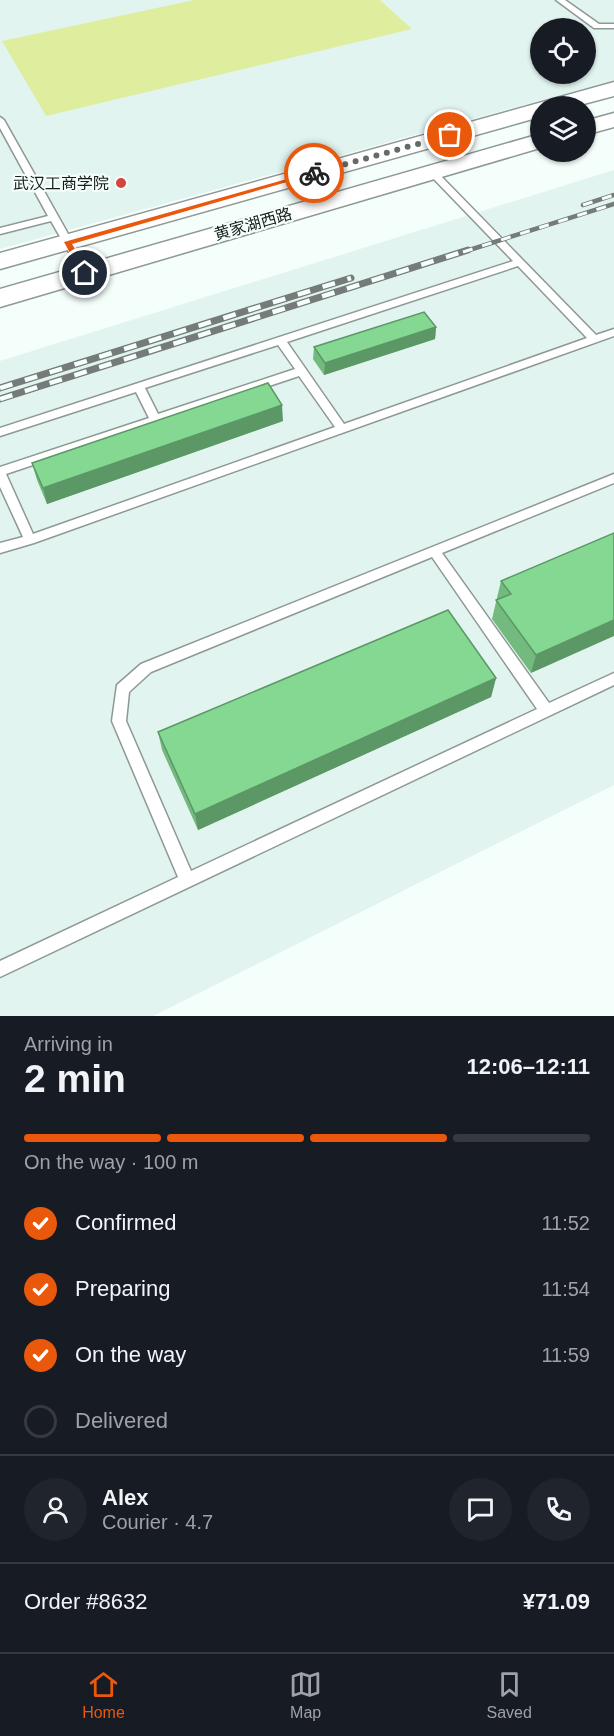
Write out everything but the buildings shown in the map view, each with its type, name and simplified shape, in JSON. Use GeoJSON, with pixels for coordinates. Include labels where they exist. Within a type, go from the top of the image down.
{"type":"FeatureCollection","features":[{"type":"Feature","properties":{"kind":"main road"},"geometry":{"type":"LineString","coordinates":[[588,96],[614,89]]}},
{"type":"Feature","properties":{"kind":"main road"},"geometry":{"type":"LineString","coordinates":[[596,113],[614,108]]}},
{"type":"Feature","properties":{"kind":"main road"},"geometry":{"type":"LineString","coordinates":[[0,261],[77,259],[530,113]]}},
{"type":"Feature","properties":{"kind":"main road"},"geometry":{"type":"LineString","coordinates":[[596,125],[614,120]]}},
{"type":"Feature","properties":{"kind":"main road","name":"黄家湖西路"},"geometry":{"type":"LineString","coordinates":[[0,282],[530,132]]}},
{"type":"Feature","properties":{"kind":"main road","name":"黄家湖西路"},"geometry":{"type":"LineString","coordinates":[[0,298],[77,259],[432,172],[530,144]]}},
{"type":"Feature","properties":{"kind":"lane"},"geometry":{"type":"LineString","coordinates":[[560,0],[597,26],[614,26]]}},
{"type":"Feature","properties":{"kind":"lane"},"geometry":{"type":"LineString","coordinates":[[0,120],[77,259]]}},
{"type":"Feature","properties":{"kind":"lane"},"geometry":{"type":"LineString","coordinates":[[432,172],[594,339]]}},
{"type":"Feature","properties":{"kind":"lane"},"geometry":{"type":"LineString","coordinates":[[0,231],[54,217]]}},
{"type":"Feature","properties":{"kind":"lane"},"geometry":{"type":"LineString","coordinates":[[0,432],[520,262]]}},
{"type":"Feature","properties":{"kind":"lane"},"geometry":{"type":"LineString","coordinates":[[0,548],[30,540],[614,332]]}},
{"type":"Feature","properties":{"kind":"lane"},"geometry":{"type":"LineString","coordinates":[[280,340],[342,429]]}},
{"type":"Feature","properties":{"kind":"lane"},"geometry":{"type":"LineString","coordinates":[[30,540],[0,473],[302,371]]}},
{"type":"Feature","properties":{"kind":"lane"},"geometry":{"type":"LineString","coordinates":[[139,387],[155,419]]}},
{"type":"Feature","properties":{"kind":"lane"},"geometry":{"type":"LineString","coordinates":[[187,881],[119,721],[122,689],[146,668],[614,478]]}},
{"type":"Feature","properties":{"kind":"lane"},"geometry":{"type":"LineString","coordinates":[[434,551],[547,711]]}},
{"type":"Feature","properties":{"kind":"lane"},"geometry":{"type":"LineString","coordinates":[[0,969],[614,679]]}},
{"type":"Feature","properties":{"kind":"shaded area","name":"武汉工商学院"},"geometry":{"type":"Polygon","coordinates":[[[0,0],[614,0],[614,80],[556,96],[530,96],[530,103],[0,249],[0,0]]]}},
{"type":"Feature","properties":{"kind":"shaded area"},"geometry":{"type":"Polygon","coordinates":[[[614,170],[614,785],[153,1016],[0,1016],[0,361],[614,170]]]}},
{"type":"Feature","properties":{"kind":"green space"},"geometry":{"type":"Polygon","coordinates":[[[194,0],[380,0],[412,29],[46,116],[2,41],[194,0]]]}},
{"type":"Feature","properties":{"kind":"railway"},"geometry":{"type":"LineString","coordinates":[[583,205],[614,195]]}},
{"type":"Feature","properties":{"kind":"railway"},"geometry":{"type":"LineString","coordinates":[[463,252],[614,204]]}},
{"type":"Feature","properties":{"kind":"railway"},"geometry":{"type":"LineString","coordinates":[[0,399],[468,250]]}},
{"type":"Feature","properties":{"kind":"railway"},"geometry":{"type":"LineString","coordinates":[[0,388],[351,278]]}},
{"type":"Feature","properties":{"kind":"way so far"},"geometry":{"type":"LineString","coordinates":[[314,173],[450,135]]}},
{"type":"Feature","properties":{"kind":"place","name":"武汉工商学院"},"geometry":{"type":"Point","coordinates":[121,183]}},
{"type":"Feature","properties":{"kind":"route"},"geometry":{"type":"LineString","coordinates":[[85,273],[68,242],[314,173]]}}]}
